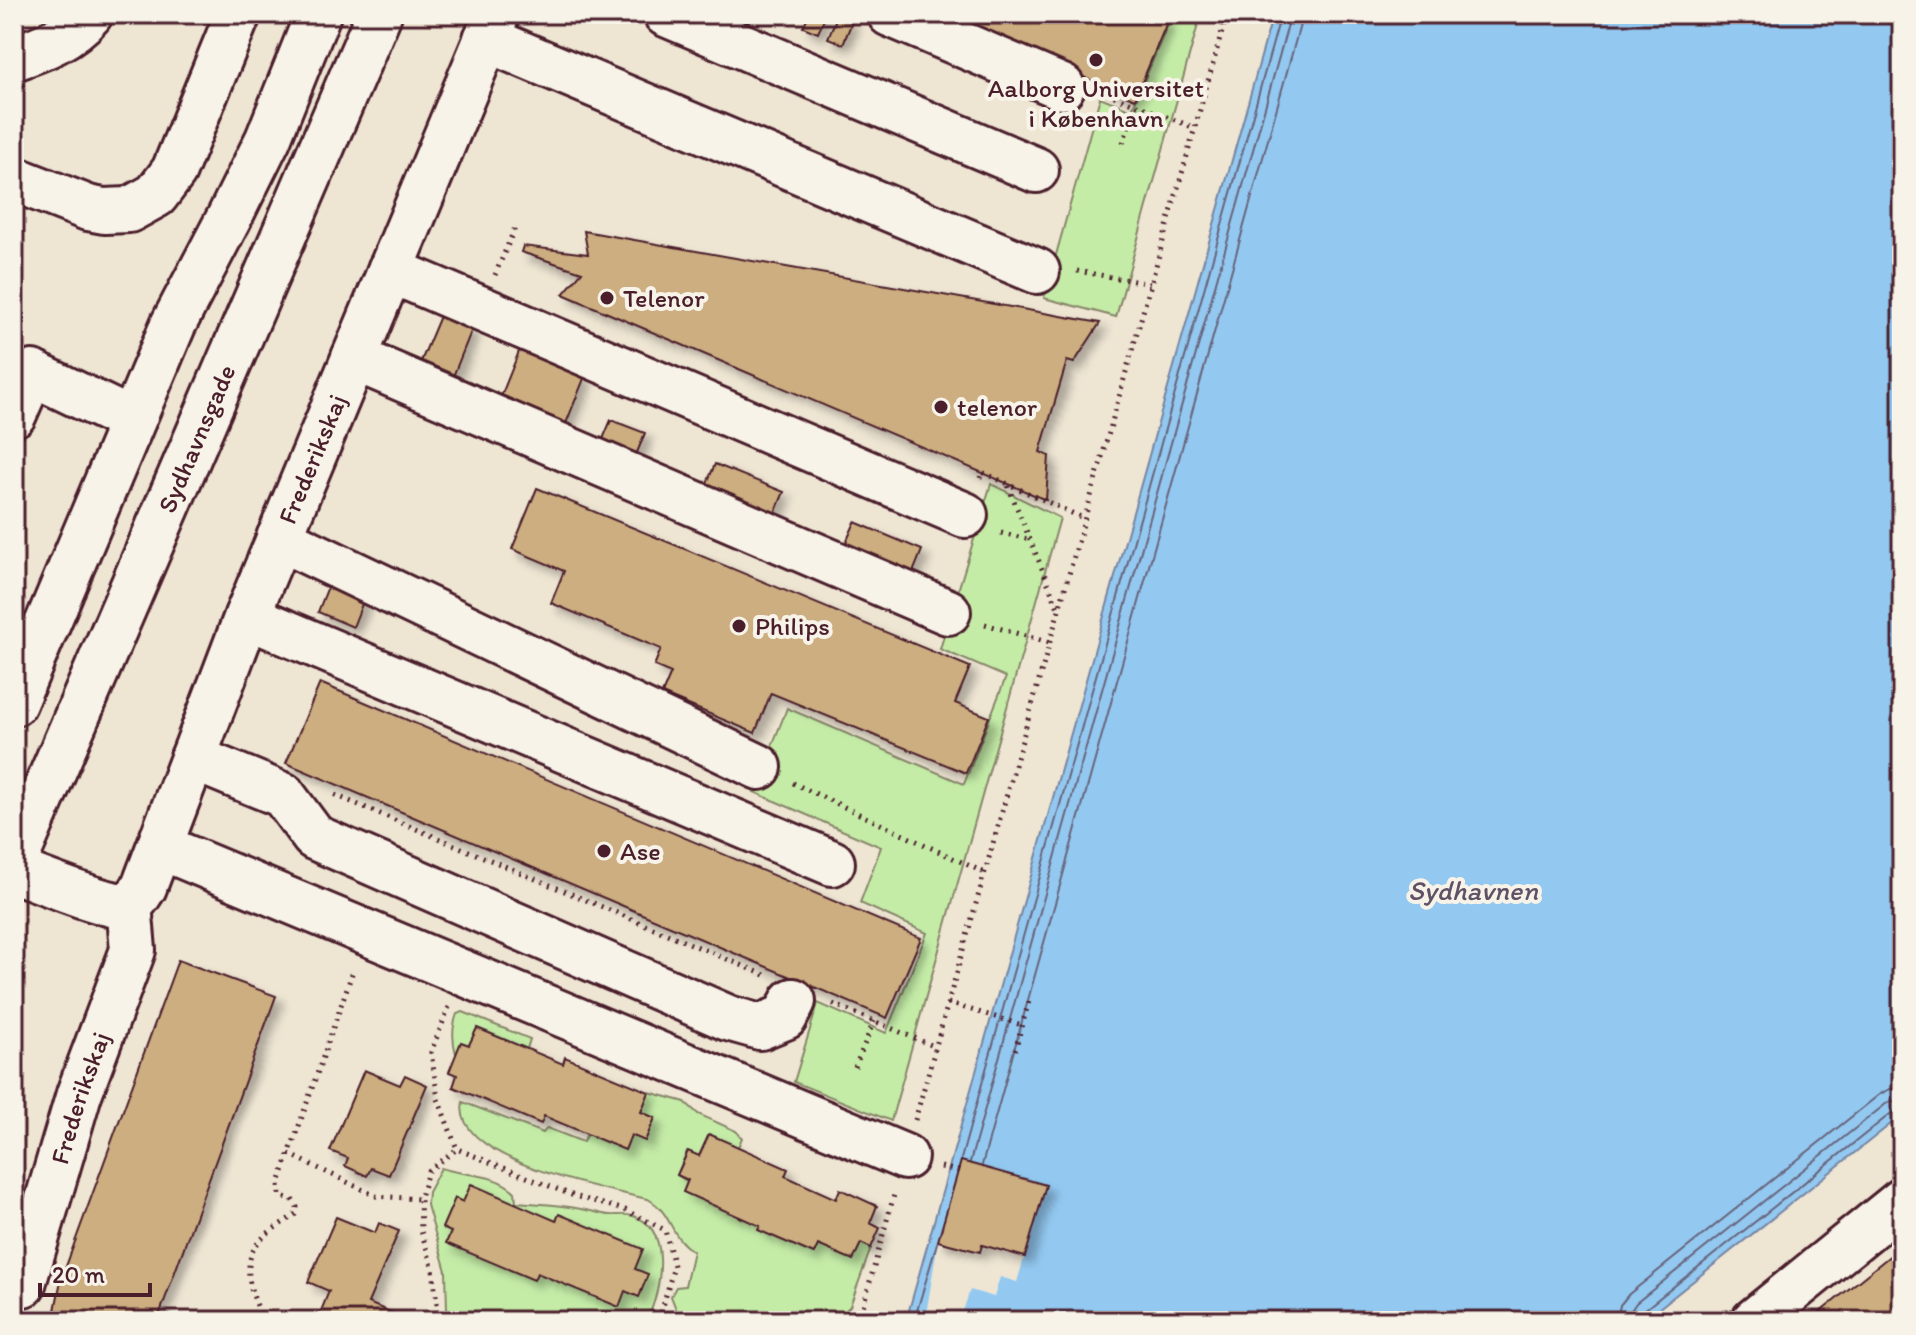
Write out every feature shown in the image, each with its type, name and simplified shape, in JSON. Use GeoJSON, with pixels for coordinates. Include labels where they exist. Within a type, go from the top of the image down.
{"type":"FeatureCollection","features":[{"type":"Feature","properties":{"kind":"street"},"geometry":{"type":"LineString","coordinates":[[14,58],[48,46],[78,28],[90,14]]}},
{"type":"Feature","properties":{"kind":"street"},"geometry":{"type":"LineString","coordinates":[[14,179],[88,208],[104,211],[129,210],[156,195],[174,171],[238,14]]}},
{"type":"Feature","properties":{"kind":"street"},"geometry":{"type":"LineString","coordinates":[[14,703],[173,325],[268,139],[318,14]]}},
{"type":"Feature","properties":{"kind":"street","name":"Sydhavnsgade"},"geometry":{"type":"LineString","coordinates":[[14,863],[379,14]]}},
{"type":"Feature","properties":{"kind":"street"},"geometry":{"type":"LineString","coordinates":[[666,14],[1036,170]]}},
{"type":"Feature","properties":{"kind":"street"},"geometry":{"type":"LineString","coordinates":[[890,14],[1062,87]]}},
{"type":"Feature","properties":{"kind":"street"},"geometry":{"type":"LineString","coordinates":[[492,27],[1037,271]]}},
{"type":"Feature","properties":{"kind":"street","name":"Frederikskaj"},"geometry":{"type":"LineString","coordinates":[[14,1281],[23,1284],[79,1094],[133,950],[129,904],[144,887],[161,847],[247,616],[492,27]]}},
{"type":"Feature","properties":{"kind":"street"},"geometry":{"type":"LineString","coordinates":[[390,270],[965,515]]}},
{"type":"Feature","properties":{"kind":"street"},"geometry":{"type":"LineString","coordinates":[[354,358],[948,612]]}},
{"type":"Feature","properties":{"kind":"street"},"geometry":{"type":"LineString","coordinates":[[14,414],[23,368],[132,421]]}},
{"type":"Feature","properties":{"kind":"street"},"geometry":{"type":"LineString","coordinates":[[279,538],[759,767]]}},
{"type":"Feature","properties":{"kind":"street"},"geometry":{"type":"LineString","coordinates":[[247,616],[832,863]]}},
{"type":"Feature","properties":{"kind":"street"},"geometry":{"type":"LineString","coordinates":[[193,758],[283,795],[314,837],[728,1018],[760,1027],[785,1017],[799,994]]}},
{"type":"Feature","properties":{"kind":"street"},"geometry":{"type":"LineString","coordinates":[[161,847],[905,1157]]}},
{"type":"Feature","properties":{"kind":"street"},"geometry":{"type":"LineString","coordinates":[[14,870],[102,903],[118,906],[129,904]]}},
{"type":"Feature","properties":{"kind":"street"},"geometry":{"type":"LineString","coordinates":[[1754,1321],[1902,1201]]}},
{"type":"Feature","properties":{"kind":"path"},"geometry":{"type":"LineString","coordinates":[[859,1321],[1227,14]]}},
{"type":"Feature","properties":{"kind":"path"},"geometry":{"type":"LineString","coordinates":[[1062,87],[1090,87],[1195,128]]}},
{"type":"Feature","properties":{"kind":"path"},"geometry":{"type":"LineString","coordinates":[[1123,143],[1136,105]]}},
{"type":"Feature","properties":{"kind":"path"},"geometry":{"type":"LineString","coordinates":[[1037,271],[1049,266],[1151,284]]}},
{"type":"Feature","properties":{"kind":"path"},"geometry":{"type":"LineString","coordinates":[[965,515],[982,472],[1085,519]]}},
{"type":"Feature","properties":{"kind":"path"},"geometry":{"type":"LineString","coordinates":[[1008,485],[1059,610]]}},
{"type":"Feature","properties":{"kind":"path"},"geometry":{"type":"LineString","coordinates":[[948,612],[1050,643]]}},
{"type":"Feature","properties":{"kind":"path"},"geometry":{"type":"LineString","coordinates":[[759,767],[985,873]]}},
{"type":"Feature","properties":{"kind":"path"},"geometry":{"type":"LineString","coordinates":[[283,795],[326,792],[799,994],[936,1047]]}},
{"type":"Feature","properties":{"kind":"path"},"geometry":{"type":"LineString","coordinates":[[262,1321],[250,1282],[252,1252],[263,1237],[296,1214],[297,1207],[292,1199],[280,1196],[279,1183],[366,933]]}},
{"type":"Feature","properties":{"kind":"path"},"geometry":{"type":"LineString","coordinates":[[462,973],[431,1052],[438,1099],[457,1149],[574,1196],[625,1210],[665,1230],[674,1266],[659,1321]]}},
{"type":"Feature","properties":{"kind":"path"},"geometry":{"type":"LineString","coordinates":[[1015,1050],[1029,1001]]}},
{"type":"Feature","properties":{"kind":"path"},"geometry":{"type":"LineString","coordinates":[[948,1003],[1022,1025]]}},
{"type":"Feature","properties":{"kind":"path"},"geometry":{"type":"LineString","coordinates":[[855,1067],[874,1021]]}},
{"type":"Feature","properties":{"kind":"path"},"geometry":{"type":"LineString","coordinates":[[457,1149],[428,1171],[420,1199],[421,1231],[433,1269],[439,1320],[457,1321]]}},
{"type":"Feature","properties":{"kind":"path"},"geometry":{"type":"LineString","coordinates":[[289,1154],[376,1196],[420,1199]]}},
{"type":"Feature","properties":{"kind":"green space"},"geometry":{"type":"Polygon","coordinates":[[[1172,14],[1201,14],[1116,317],[1044,298],[1100,97],[1132,110],[1172,14]]]}},
{"type":"Feature","properties":{"kind":"green space"},"geometry":{"type":"Polygon","coordinates":[[[991,484],[1060,518],[891,1121],[794,1082],[818,1003],[886,1033],[927,933],[860,903],[881,847],[754,792],[787,708],[964,784],[1006,677],[940,649],[991,484]]]}},
{"type":"Feature","properties":{"kind":"green space"},"geometry":{"type":"Polygon","coordinates":[[[463,1012],[530,1039],[527,1049],[477,1028],[469,1045],[461,1042],[456,1054],[454,1024],[457,1014],[463,1012]]]}},
{"type":"Feature","properties":{"kind":"green space"},"geometry":{"type":"Polygon","coordinates":[[[649,1092],[685,1102],[698,1114],[736,1131],[742,1138],[738,1147],[699,1156],[687,1151],[677,1175],[760,1226],[759,1230],[813,1254],[818,1245],[853,1260],[861,1243],[871,1248],[850,1306],[837,1321],[684,1321],[679,1317],[671,1296],[676,1287],[685,1286],[693,1251],[679,1239],[656,1205],[648,1199],[568,1180],[505,1156],[481,1140],[466,1122],[463,1102],[543,1133],[547,1128],[583,1142],[587,1134],[625,1150],[631,1135],[655,1118],[641,1112],[649,1092]]]}},
{"type":"Feature","properties":{"kind":"green space"},"geometry":{"type":"Polygon","coordinates":[[[441,1168],[498,1181],[515,1192],[516,1202],[571,1207],[606,1215],[629,1215],[645,1222],[654,1232],[660,1260],[657,1290],[649,1315],[626,1321],[552,1315],[538,1321],[484,1321],[447,1311],[446,1271],[427,1205],[428,1192],[441,1168]]]}},
{"type":"Feature","properties":{"kind":"water","name":"Sydhavnen"},"geometry":{"type":"Polygon","coordinates":[[[1273,14],[1902,14],[1902,1115],[1643,1321],[906,1321],[1273,14]]]}},
{"type":"Feature","properties":{"kind":"pier"},"geometry":{"type":"Polygon","coordinates":[[[961,1161],[1046,1185],[1017,1282],[1000,1277],[994,1297],[970,1290],[963,1311],[958,1310],[955,1321],[925,1321],[938,1241],[961,1161]]]}},
{"type":"Feature","properties":{"kind":"building"},"geometry":{"type":"Polygon","coordinates":[[[809,14],[826,14],[818,33],[803,27],[809,14]]]}},
{"type":"Feature","properties":{"kind":"building","name":"Aalborg Universitet i København"},"geometry":{"type":"Polygon","coordinates":[[[934,14],[1153,14],[1168,20],[1135,99],[934,14]]]}},
{"type":"Feature","properties":{"kind":"building"},"geometry":{"type":"Polygon","coordinates":[[[837,16],[852,22],[843,44],[828,38],[837,16]]]}},
{"type":"Feature","properties":{"kind":"building","name":"telenor"},"geometry":{"type":"Polygon","coordinates":[[[584,231],[1100,323],[1074,363],[1067,361],[1040,452],[1049,456],[1046,500],[563,294],[582,272],[521,252],[523,246],[588,254],[584,231]]]}},
{"type":"Feature","properties":{"kind":"building"},"geometry":{"type":"Polygon","coordinates":[[[440,316],[472,329],[450,384],[417,371],[440,316]]]}},
{"type":"Feature","properties":{"kind":"building"},"geometry":{"type":"Polygon","coordinates":[[[520,349],[585,376],[563,431],[498,404],[520,349]]]}},
{"type":"Feature","properties":{"kind":"building"},"geometry":{"type":"Polygon","coordinates":[[[611,420],[645,433],[634,460],[600,446],[611,420]]]}},
{"type":"Feature","properties":{"kind":"building"},"geometry":{"type":"Polygon","coordinates":[[[715,464],[784,492],[773,518],[704,490],[715,464]]]}},
{"type":"Feature","properties":{"kind":"building","name":"Philips"},"geometry":{"type":"Polygon","coordinates":[[[537,488],[970,667],[955,703],[989,717],[966,773],[771,693],[755,733],[662,694],[671,673],[654,666],[661,649],[551,603],[564,571],[512,549],[537,488]]]}},
{"type":"Feature","properties":{"kind":"building"},"geometry":{"type":"Polygon","coordinates":[[[855,522],[922,550],[912,575],[844,547],[855,522]]]}},
{"type":"Feature","properties":{"kind":"building"},"geometry":{"type":"Polygon","coordinates":[[[329,584],[364,599],[353,627],[318,612],[329,584]]]}},
{"type":"Feature","properties":{"kind":"building","name":"Ase"},"geometry":{"type":"Polygon","coordinates":[[[320,683],[921,938],[887,1018],[286,763],[320,683]]]}},
{"type":"Feature","properties":{"kind":"building"},"geometry":{"type":"Polygon","coordinates":[[[178,960],[276,996],[157,1321],[53,1321],[61,1280],[178,960]]]}},
{"type":"Feature","properties":{"kind":"building"},"geometry":{"type":"Polygon","coordinates":[[[477,1028],[563,1064],[565,1057],[649,1092],[641,1112],[655,1118],[645,1141],[631,1135],[625,1150],[544,1116],[541,1124],[453,1087],[457,1075],[449,1072],[461,1042],[469,1045],[477,1028]]]}},
{"type":"Feature","properties":{"kind":"building"},"geometry":{"type":"Polygon","coordinates":[[[364,1070],[400,1085],[405,1075],[427,1085],[389,1175],[371,1168],[367,1176],[345,1166],[348,1158],[330,1151],[364,1070]]]}},
{"type":"Feature","properties":{"kind":"building"},"geometry":{"type":"Polygon","coordinates":[[[709,1134],[788,1169],[785,1176],[836,1199],[840,1189],[877,1206],[870,1223],[880,1228],[871,1248],[861,1243],[853,1260],[818,1245],[814,1254],[683,1192],[688,1180],[677,1175],[688,1151],[699,1156],[709,1134]]]}},
{"type":"Feature","properties":{"kind":"building"},"geometry":{"type":"Polygon","coordinates":[[[961,1161],[1046,1185],[1025,1257],[982,1245],[980,1252],[938,1241],[961,1161]]]}},
{"type":"Feature","properties":{"kind":"building"},"geometry":{"type":"Polygon","coordinates":[[[471,1184],[556,1221],[559,1214],[643,1249],[635,1269],[648,1274],[639,1297],[625,1291],[619,1307],[537,1273],[534,1280],[446,1243],[451,1232],[442,1228],[455,1198],[463,1202],[471,1184]]]}},
{"type":"Feature","properties":{"kind":"building"},"geometry":{"type":"Polygon","coordinates":[[[336,1217],[375,1233],[379,1223],[399,1231],[368,1303],[398,1315],[395,1321],[317,1321],[329,1291],[308,1282],[336,1217]]]}},
{"type":"Feature","properties":{"kind":"building"},"geometry":{"type":"Polygon","coordinates":[[[1902,1246],[1902,1321],[1809,1321],[1902,1246]]]}},
{"type":"Feature","properties":{"kind":"place","name":"Aalborg Universitet i København"},"geometry":{"type":"Point","coordinates":[1096,60]}},
{"type":"Feature","properties":{"kind":"place","name":"Telenor"},"geometry":{"type":"Point","coordinates":[607,298]}},
{"type":"Feature","properties":{"kind":"place","name":"telenor"},"geometry":{"type":"Point","coordinates":[941,407]}},
{"type":"Feature","properties":{"kind":"place","name":"Philips"},"geometry":{"type":"Point","coordinates":[739,626]}},
{"type":"Feature","properties":{"kind":"place","name":"Ase"},"geometry":{"type":"Point","coordinates":[604,851]}}]}
